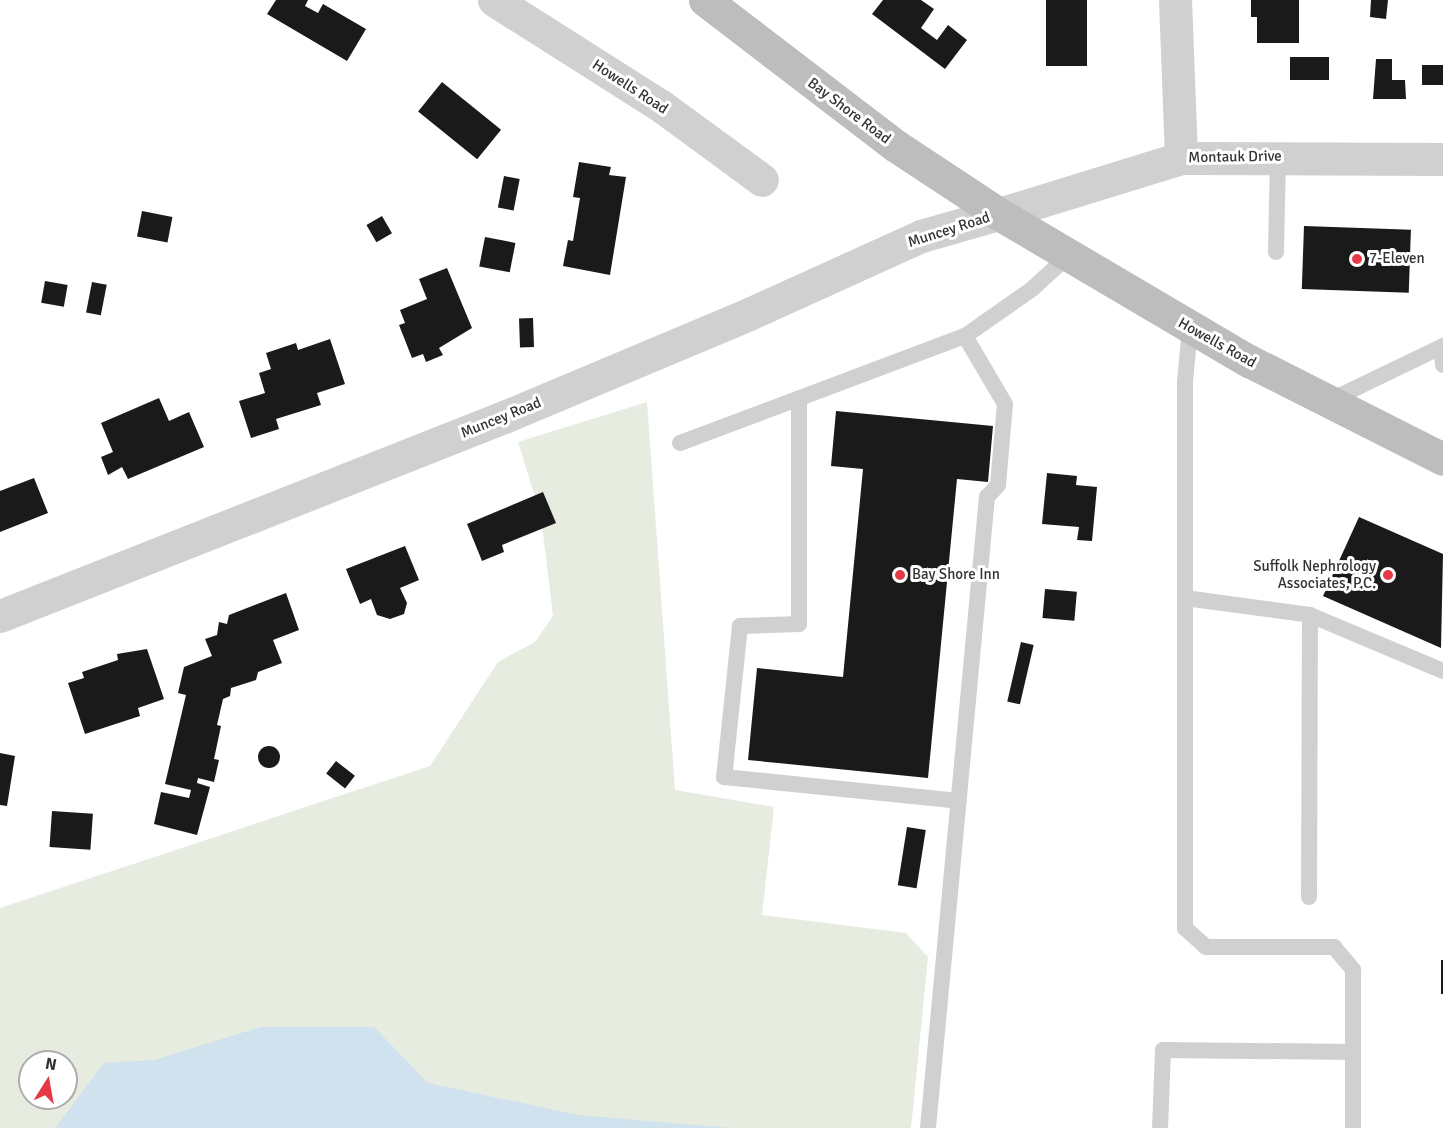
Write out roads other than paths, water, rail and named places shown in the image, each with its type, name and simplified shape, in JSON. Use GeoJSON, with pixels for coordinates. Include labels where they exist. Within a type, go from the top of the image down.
{"type":"FeatureCollection","features":[{"type":"Feature","properties":{"kind":"main road","name":"Bay Shore Road"},"geometry":{"type":"LineString","coordinates":[[705,0],[896,146],[999,214]]}},
{"type":"Feature","properties":{"kind":"main road","name":"Howells Road"},"geometry":{"type":"LineString","coordinates":[[999,214],[1067,257],[1190,328],[1327,402],[1443,459]]}},
{"type":"Feature","properties":{"kind":"street","name":"Howells Road"},"geometry":{"type":"LineString","coordinates":[[494,0],[661,106],[762,180]]}},
{"type":"Feature","properties":{"kind":"street"},"geometry":{"type":"LineString","coordinates":[[1174,0],[1181,158]]}},
{"type":"Feature","properties":{"kind":"street","name":"Montauk Drive"},"geometry":{"type":"LineString","coordinates":[[999,214],[1181,158],[1278,156],[1443,159]]}},
{"type":"Feature","properties":{"kind":"street","name":"Muncey Road"},"geometry":{"type":"LineString","coordinates":[[0,616],[504,417],[749,315],[921,236],[999,214]]}},
{"type":"Feature","properties":{"kind":"lane"},"geometry":{"type":"LineString","coordinates":[[1276,252],[1278,156]]}},
{"type":"Feature","properties":{"kind":"lane"},"geometry":{"type":"LineString","coordinates":[[680,443],[965,336],[1032,289],[1067,257]]}},
{"type":"Feature","properties":{"kind":"lane"},"geometry":{"type":"LineString","coordinates":[[1190,328],[1185,382],[1185,928],[1206,946],[1334,948],[1353,970],[1353,1128]]}},
{"type":"Feature","properties":{"kind":"lane"},"geometry":{"type":"LineString","coordinates":[[928,1128],[987,497],[998,485],[1005,404],[965,336]]}},
{"type":"Feature","properties":{"kind":"lane"},"geometry":{"type":"LineString","coordinates":[[1327,402],[1443,347],[1443,365]]}},
{"type":"Feature","properties":{"kind":"lane"},"geometry":{"type":"LineString","coordinates":[[799,399],[799,624],[740,626],[724,777],[959,801]]}},
{"type":"Feature","properties":{"kind":"lane"},"geometry":{"type":"LineString","coordinates":[[1185,598],[1310,615],[1443,671]]}},
{"type":"Feature","properties":{"kind":"lane"},"geometry":{"type":"LineString","coordinates":[[1309,897],[1310,615]]}},
{"type":"Feature","properties":{"kind":"lane"},"geometry":{"type":"LineString","coordinates":[[1160,1128],[1164,1050],[1353,1052]]}},
{"type":"Feature","properties":{"kind":"water"},"geometry":{"type":"Polygon","coordinates":[[[261,1027],[374,1027],[428,1083],[578,1115],[730,1128],[55,1128],[69,1110],[78,1110],[78,1097],[104,1063],[154,1060],[261,1027]]]}},
{"type":"Feature","properties":{"kind":"place","name":"7-Eleven"},"geometry":{"type":"Point","coordinates":[1357,259]}},
{"type":"Feature","properties":{"kind":"place","name":"Bay Shore Inn"},"geometry":{"type":"Point","coordinates":[900,575]}},
{"type":"Feature","properties":{"kind":"place","name":"Suffolk Nephrology Associates, P.C."},"geometry":{"type":"Point","coordinates":[1388,575]}}]}
